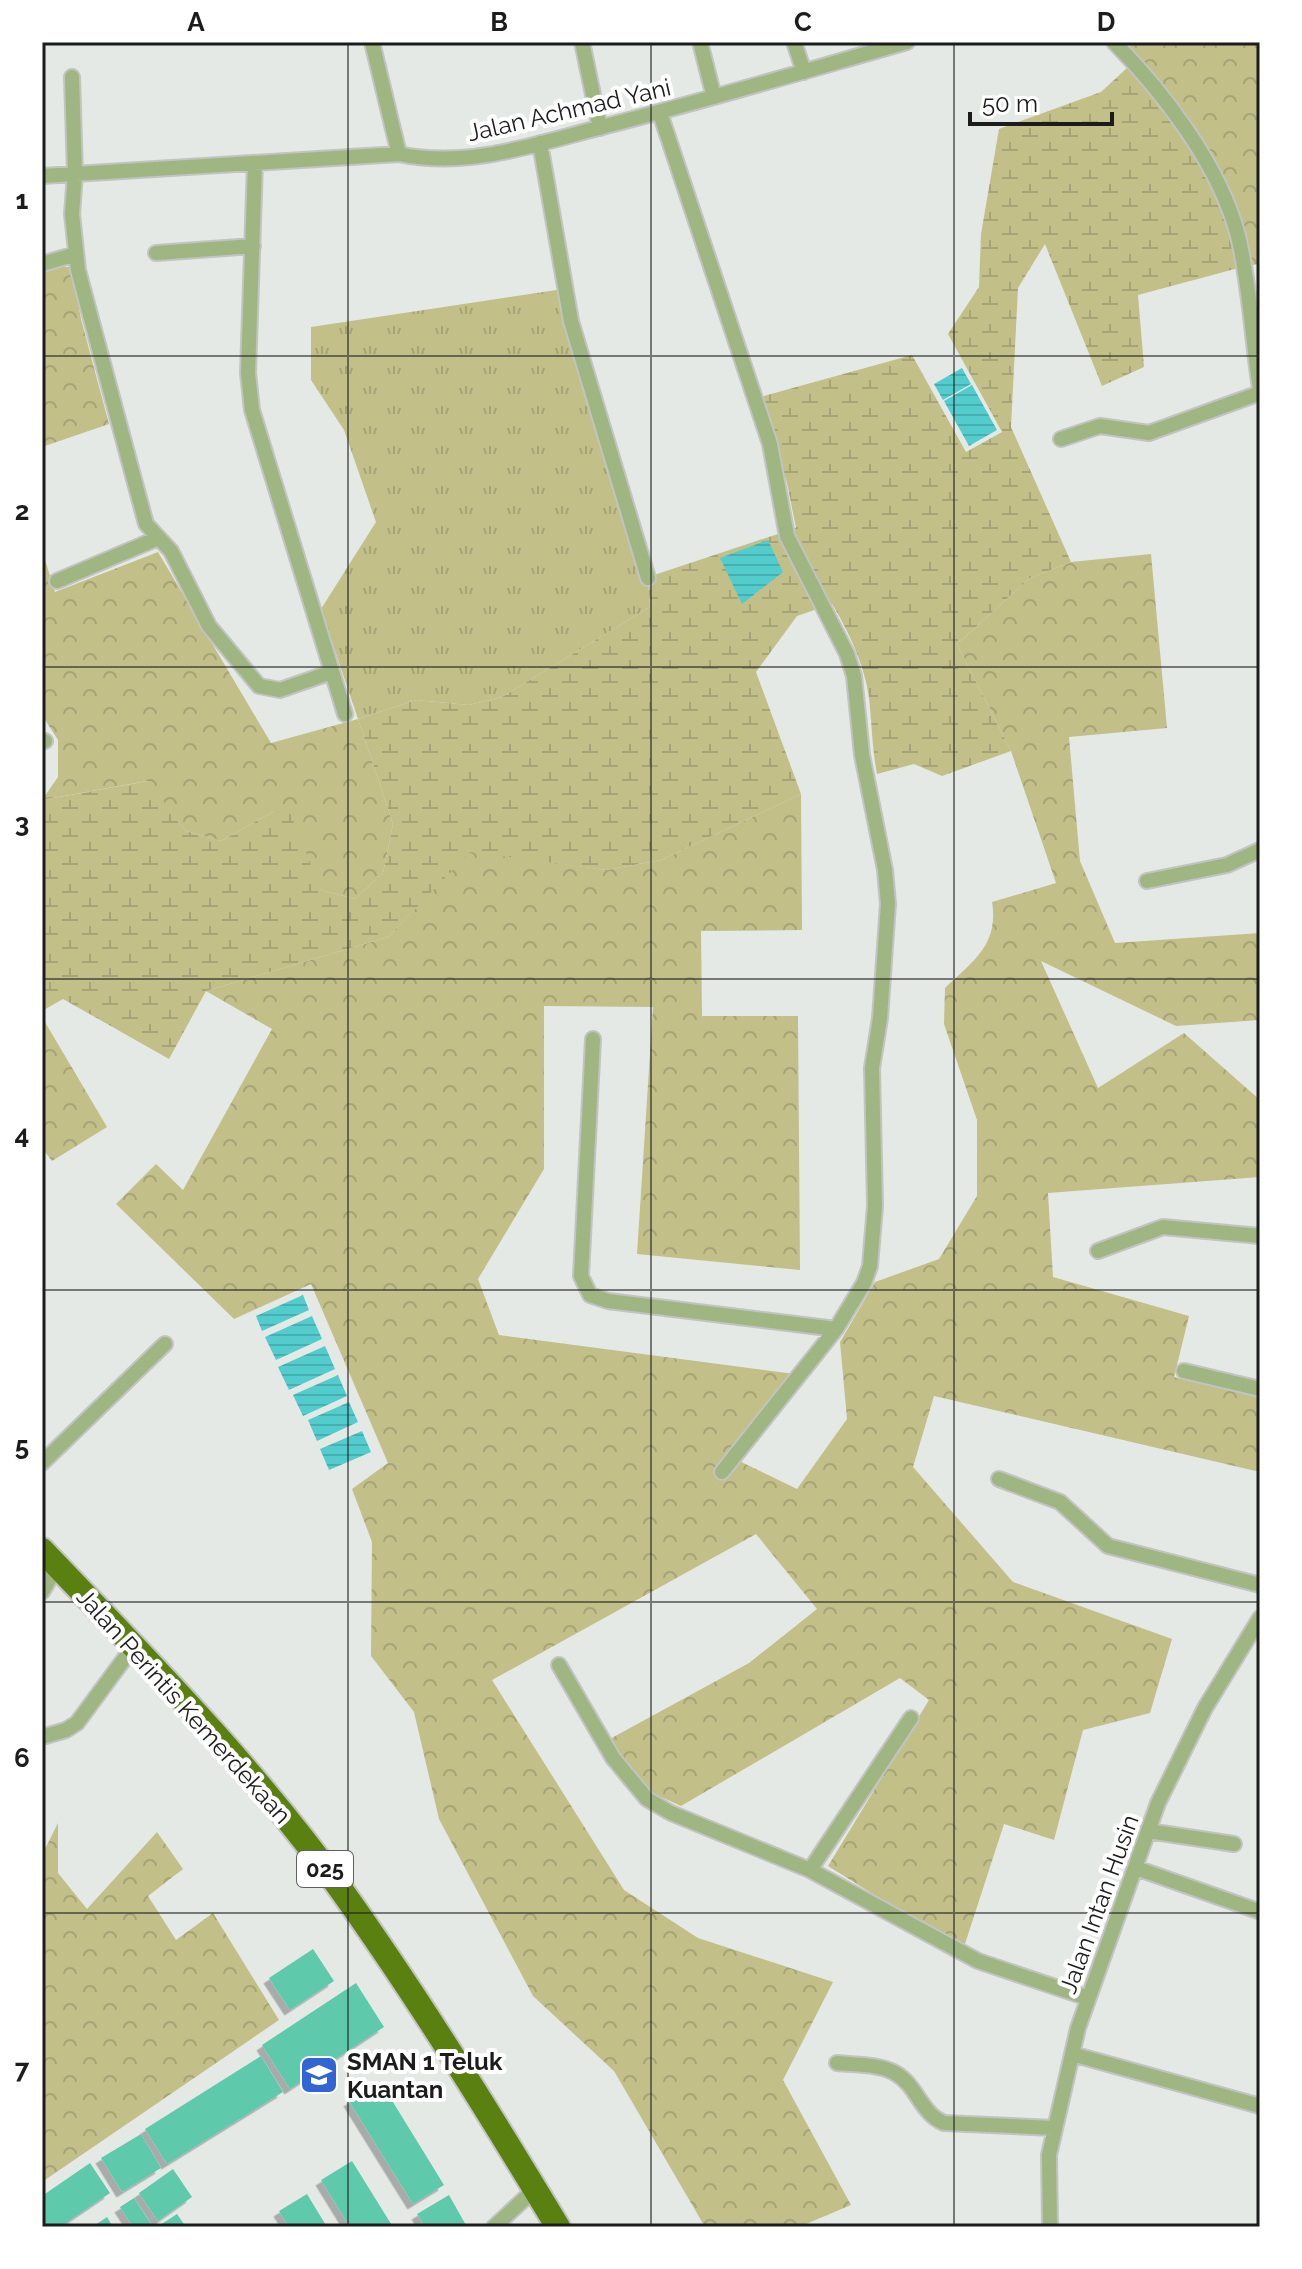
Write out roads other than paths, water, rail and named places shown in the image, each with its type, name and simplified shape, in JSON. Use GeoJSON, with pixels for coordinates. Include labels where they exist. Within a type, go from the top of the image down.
{"type":"FeatureCollection","features":[{"type":"Feature","properties":{"kind":"highway","name":"Jalan Perintis Kemerdekaan"},"geometry":{"type":"LineString","coordinates":[[50,1558],[282,1814],[341,1890],[558,2227]]}},
{"type":"Feature","properties":{"kind":"street"},"geometry":{"type":"LineString","coordinates":[[372,42],[399,154]]}},
{"type":"Feature","properties":{"kind":"street"},"geometry":{"type":"LineString","coordinates":[[582,42],[600,128]]}},
{"type":"Feature","properties":{"kind":"street"},"geometry":{"type":"LineString","coordinates":[[700,42],[714,97]]}},
{"type":"Feature","properties":{"kind":"street"},"geometry":{"type":"LineString","coordinates":[[794,42],[804,72]]}},
{"type":"Feature","properties":{"kind":"street","name":"Jalan Achmad Yani"},"geometry":{"type":"LineString","coordinates":[[42,176],[399,154],[444,160],[540,143],[660,113],[904,42]]}},
{"type":"Feature","properties":{"kind":"street"},"geometry":{"type":"LineString","coordinates":[[1061,439],[1100,426],[1149,433],[1260,390],[1238,237],[1229,211],[1186,129],[1114,42]]}},
{"type":"Feature","properties":{"kind":"street"},"geometry":{"type":"LineString","coordinates":[[72,77],[75,174],[72,214],[76,254],[88,318],[146,524],[156,539],[171,551],[209,626],[259,686],[280,690],[329,673]]}},
{"type":"Feature","properties":{"kind":"street"},"geometry":{"type":"LineString","coordinates":[[660,113],[770,444],[787,536],[847,654],[854,676],[862,755],[885,870],[888,904],[872,1068],[874,1248],[864,1283],[836,1329],[722,1472]]}},
{"type":"Feature","properties":{"kind":"street"},"geometry":{"type":"LineString","coordinates":[[540,143],[571,321],[648,578]]}},
{"type":"Feature","properties":{"kind":"street"},"geometry":{"type":"LineString","coordinates":[[255,163],[248,373],[252,410],[329,673],[345,714]]}},
{"type":"Feature","properties":{"kind":"street"},"geometry":{"type":"LineString","coordinates":[[156,253],[253,246]]}},
{"type":"Feature","properties":{"kind":"street"},"geometry":{"type":"LineString","coordinates":[[42,264],[76,254]]}},
{"type":"Feature","properties":{"kind":"street"},"geometry":{"type":"LineString","coordinates":[[57,581],[156,539]]}},
{"type":"Feature","properties":{"kind":"street"},"geometry":{"type":"LineString","coordinates":[[1147,881],[1227,865],[1260,850]]}},
{"type":"Feature","properties":{"kind":"street"},"geometry":{"type":"LineString","coordinates":[[593,1039],[582,1251],[585,1290],[597,1299],[608,1301],[836,1329]]}},
{"type":"Feature","properties":{"kind":"street"},"geometry":{"type":"LineString","coordinates":[[1098,1251],[1163,1227],[1260,1236]]}},
{"type":"Feature","properties":{"kind":"street"},"geometry":{"type":"LineString","coordinates":[[42,1463],[165,1344]]}},
{"type":"Feature","properties":{"kind":"street"},"geometry":{"type":"LineString","coordinates":[[1184,1371],[1260,1389]]}},
{"type":"Feature","properties":{"kind":"street"},"geometry":{"type":"LineString","coordinates":[[999,1479],[1060,1502],[1108,1546],[1260,1585]]}},
{"type":"Feature","properties":{"kind":"street"},"geometry":{"type":"LineString","coordinates":[[42,1592],[50,1558]]}},
{"type":"Feature","properties":{"kind":"street","name":"Jalan Intan Husin"},"geometry":{"type":"LineString","coordinates":[[1050,2227],[1049,2155],[1088,1998],[1177,1759],[1260,1618]]}},
{"type":"Feature","properties":{"kind":"street"},"geometry":{"type":"LineString","coordinates":[[42,1737],[66,1730],[77,1723],[133,1647]]}},
{"type":"Feature","properties":{"kind":"street"},"geometry":{"type":"LineString","coordinates":[[559,1665],[613,1758],[647,1799],[671,1813],[810,1870],[978,1961],[1088,1998]]}},
{"type":"Feature","properties":{"kind":"street"},"geometry":{"type":"LineString","coordinates":[[810,1870],[911,1718]]}},
{"type":"Feature","properties":{"kind":"street"},"geometry":{"type":"LineString","coordinates":[[1148,1831],[1234,1844]]}},
{"type":"Feature","properties":{"kind":"street"},"geometry":{"type":"LineString","coordinates":[[1136,1868],[1258,1911]]}},
{"type":"Feature","properties":{"kind":"street"},"geometry":{"type":"LineString","coordinates":[[1072,2054],[1260,2106]]}},
{"type":"Feature","properties":{"kind":"street"},"geometry":{"type":"LineString","coordinates":[[837,2063],[890,2070],[905,2080],[931,2117],[944,2123],[1054,2128]]}},
{"type":"Feature","properties":{"kind":"street"},"geometry":{"type":"LineString","coordinates":[[494,2227],[535,2189]]}},
{"type":"Feature","properties":{"kind":"water"},"geometry":{"type":"Polygon","coordinates":[[[962,368],[971,384],[943,400],[934,384],[962,368]]]}},
{"type":"Feature","properties":{"kind":"water"},"geometry":{"type":"Polygon","coordinates":[[[972,385],[997,430],[969,446],[944,401],[972,385]]]}},
{"type":"Feature","properties":{"kind":"water"},"geometry":{"type":"Polygon","coordinates":[[[768,540],[783,572],[742,604],[720,558],[768,540]]]}},
{"type":"Feature","properties":{"kind":"water"},"geometry":{"type":"Polygon","coordinates":[[[303,1295],[309,1310],[262,1331],[256,1316],[303,1295]]]}},
{"type":"Feature","properties":{"kind":"water"},"geometry":{"type":"Polygon","coordinates":[[[312,1316],[322,1339],[276,1360],[265,1337],[312,1316]]]}},
{"type":"Feature","properties":{"kind":"water"},"geometry":{"type":"Polygon","coordinates":[[[325,1346],[335,1369],[289,1390],[278,1367],[325,1346]]]}},
{"type":"Feature","properties":{"kind":"water"},"geometry":{"type":"Polygon","coordinates":[[[338,1375],[347,1396],[303,1416],[293,1395],[338,1375]]]}},
{"type":"Feature","properties":{"kind":"water"},"geometry":{"type":"Polygon","coordinates":[[[349,1402],[358,1422],[317,1441],[308,1420],[349,1402]]]}},
{"type":"Feature","properties":{"kind":"water"},"geometry":{"type":"Polygon","coordinates":[[[362,1431],[371,1452],[329,1470],[320,1449],[362,1431]]]}},
{"type":"Feature","properties":{"kind":"place","name":"SMAN 1 Teluk Kuantan"},"geometry":{"type":"Point","coordinates":[319,2075]}}]}
